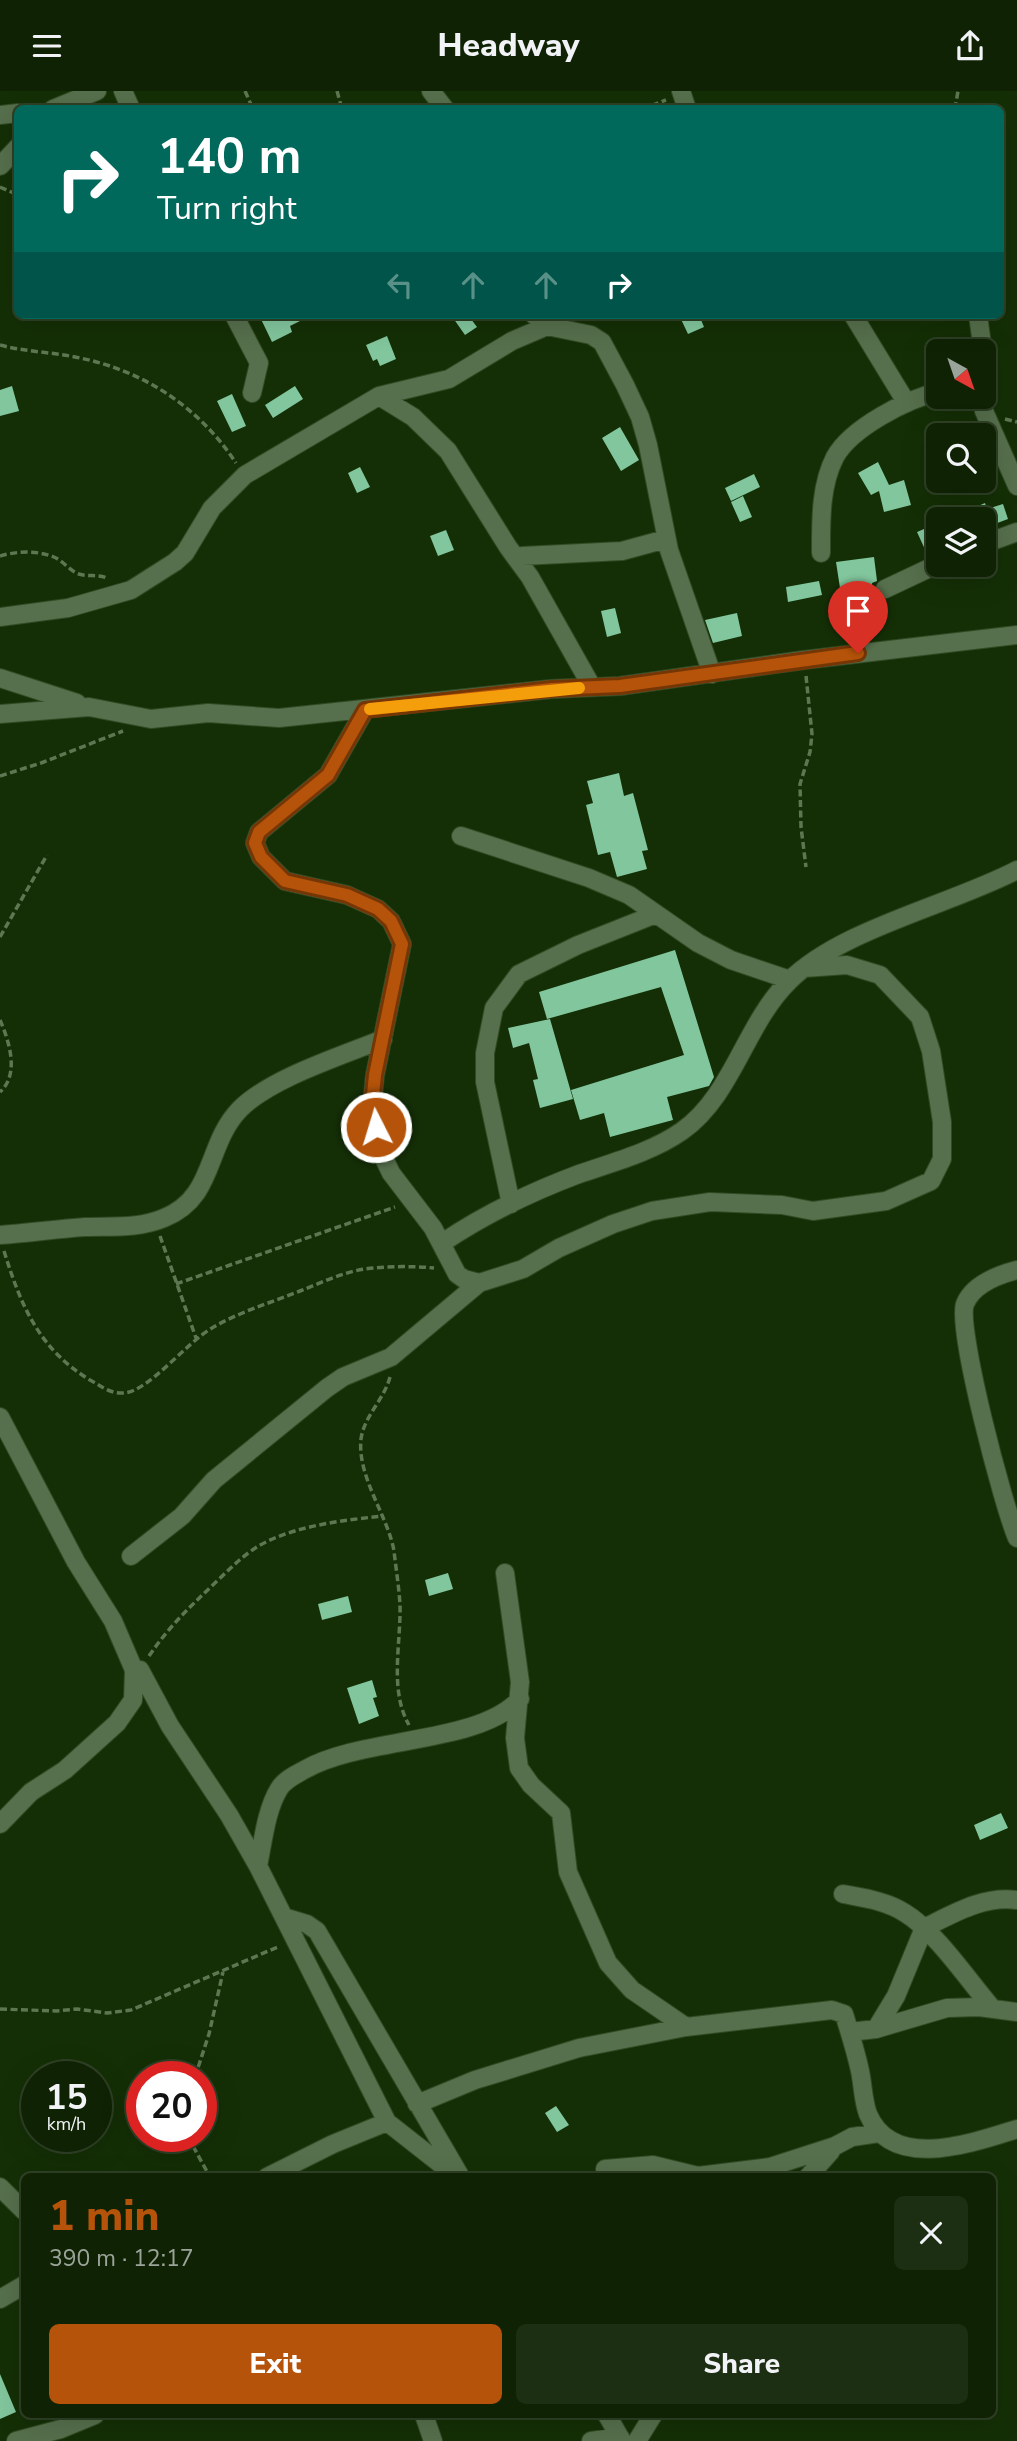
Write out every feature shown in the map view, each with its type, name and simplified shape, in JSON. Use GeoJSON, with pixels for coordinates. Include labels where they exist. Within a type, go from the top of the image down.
{"type":"FeatureCollection","features":[{"type":"Feature","properties":{"kind":"street"},"geometry":{"type":"LineString","coordinates":[[63,105],[97,91]]}},
{"type":"Feature","properties":{"kind":"street"},"geometry":{"type":"LineString","coordinates":[[431,91],[442,105]]}},
{"type":"Feature","properties":{"kind":"street"},"geometry":{"type":"LineString","coordinates":[[0,166],[14,151]]}},
{"type":"Feature","properties":{"kind":"street"},"geometry":{"type":"LineString","coordinates":[[236,319],[259,363],[252,393]]}},
{"type":"Feature","properties":{"kind":"street"},"geometry":{"type":"LineString","coordinates":[[855,319],[906,402]]}},
{"type":"Feature","properties":{"kind":"street"},"geometry":{"type":"LineString","coordinates":[[979,319],[981,339]]}},
{"type":"Feature","properties":{"kind":"street"},"geometry":{"type":"LineString","coordinates":[[0,617],[68,608],[131,590],[176,562],[185,553],[212,508],[245,475],[379,396],[449,379],[541,321],[592,335],[602,342],[611,357],[640,417],[666,539],[712,674]]}},
{"type":"Feature","properties":{"kind":"street"},"geometry":{"type":"LineString","coordinates":[[379,396],[413,417],[449,451],[508,547],[530,577],[592,687]]}},
{"type":"Feature","properties":{"kind":"street"},"geometry":{"type":"LineString","coordinates":[[821,553],[822,506],[835,457],[849,441],[906,402],[926,396]]}},
{"type":"Feature","properties":{"kind":"street"},"geometry":{"type":"LineString","coordinates":[[985,409],[1017,486]]}},
{"type":"Feature","properties":{"kind":"street"},"geometry":{"type":"LineString","coordinates":[[996,540],[1017,532]]}},
{"type":"Feature","properties":{"kind":"street"},"geometry":{"type":"LineString","coordinates":[[522,556],[622,551],[666,539]]}},
{"type":"Feature","properties":{"kind":"street"},"geometry":{"type":"LineString","coordinates":[[886,589],[926,570]]}},
{"type":"Feature","properties":{"kind":"street"},"geometry":{"type":"LineString","coordinates":[[0,678],[89,706],[151,719],[208,713],[279,718],[712,674],[804,660],[1017,635]]}},
{"type":"Feature","properties":{"kind":"street"},"geometry":{"type":"LineString","coordinates":[[0,714],[89,706]]}},
{"type":"Feature","properties":{"kind":"street"},"geometry":{"type":"LineString","coordinates":[[365,710],[328,775],[259,832],[255,843],[261,857],[285,881],[347,895],[378,909],[391,921],[402,944],[375,1075],[372,1104],[380,1150],[391,1173],[442,1243],[454,1269],[464,1279],[479,1283]]}},
{"type":"Feature","properties":{"kind":"street"},"geometry":{"type":"LineString","coordinates":[[131,1556],[182,1516],[214,1480],[327,1388],[395,1353],[479,1283],[523,1269],[559,1248],[613,1224],[652,1211],[710,1202],[782,1205],[813,1211],[886,1201],[931,1181],[942,1159],[942,1122],[931,1051],[920,1017],[880,975],[847,965],[797,974],[731,960],[698,943],[629,895],[589,878],[461,836]]}},
{"type":"Feature","properties":{"kind":"street"},"geometry":{"type":"LineString","coordinates":[[442,1243],[489,1214],[545,1188],[650,1148],[682,1131],[718,1094],[761,1019],[797,974],[855,938],[984,887],[1017,870]]}},
{"type":"Feature","properties":{"kind":"street"},"geometry":{"type":"LineString","coordinates":[[511,1204],[485,1081],[485,1053],[494,1008],[519,974],[578,944],[656,914]]}},
{"type":"Feature","properties":{"kind":"street"},"geometry":{"type":"LineString","coordinates":[[0,1238],[84,1227],[136,1226],[156,1221],[192,1201],[202,1186],[224,1127],[242,1107],[270,1087],[383,1039]]}},
{"type":"Feature","properties":{"kind":"street"},"geometry":{"type":"LineString","coordinates":[[1017,1270],[997,1275],[970,1293],[963,1307],[970,1359],[985,1430],[1004,1507],[1017,1538]]}},
{"type":"Feature","properties":{"kind":"street"},"geometry":{"type":"LineString","coordinates":[[0,1417],[76,1562],[113,1621],[137,1670],[170,1726],[229,1815],[258,1866],[387,2122],[454,2173]]}},
{"type":"Feature","properties":{"kind":"street"},"geometry":{"type":"LineString","coordinates":[[505,1573],[520,1699],[515,1738],[519,1768],[531,1784],[561,1813],[568,1872],[608,1963],[632,1990],[686,2027]]}},
{"type":"Feature","properties":{"kind":"street"},"geometry":{"type":"LineString","coordinates":[[0,1824],[31,1792],[65,1770],[117,1723],[133,1700],[137,1670]]}},
{"type":"Feature","properties":{"kind":"street"},"geometry":{"type":"LineString","coordinates":[[258,1866],[270,1812],[279,1789],[287,1779],[343,1752],[417,1739],[497,1717],[520,1699]]}},
{"type":"Feature","properties":{"kind":"street"},"geometry":{"type":"LineString","coordinates":[[843,1893],[882,1902],[904,1912],[924,1928],[992,2008]]}},
{"type":"Feature","properties":{"kind":"street"},"geometry":{"type":"LineString","coordinates":[[876,2029],[896,1996],[924,1928],[982,1903],[1017,1900]]}},
{"type":"Feature","properties":{"kind":"street"},"geometry":{"type":"LineString","coordinates":[[284,1917],[307,1924],[317,1931],[457,2173]]}},
{"type":"Feature","properties":{"kind":"street"},"geometry":{"type":"LineString","coordinates":[[850,2032],[876,2029],[947,2008],[992,2008],[1017,2012]]}},
{"type":"Feature","properties":{"kind":"street"},"geometry":{"type":"LineString","coordinates":[[417,2104],[475,2080],[579,2047],[686,2027],[832,2010],[844,2014],[867,2112],[879,2133],[891,2142],[940,2150],[1017,2129]]}},
{"type":"Feature","properties":{"kind":"street"},"geometry":{"type":"LineString","coordinates":[[275,2173],[387,2122]]}},
{"type":"Feature","properties":{"kind":"street"},"geometry":{"type":"LineString","coordinates":[[722,2173],[770,2167],[835,2146],[852,2137],[879,2133]]}},
{"type":"Feature","properties":{"kind":"street"},"geometry":{"type":"LineString","coordinates":[[811,2173],[835,2146]]}},
{"type":"Feature","properties":{"kind":"street"},"geometry":{"type":"LineString","coordinates":[[605,2169],[653,2165],[686,2173]]}},
{"type":"Feature","properties":{"kind":"street"},"geometry":{"type":"LineString","coordinates":[[0,2187],[21,2208]]}},
{"type":"Feature","properties":{"kind":"street"},"geometry":{"type":"LineString","coordinates":[[0,2299],[21,2287]]}},
{"type":"Feature","properties":{"kind":"street"},"geometry":{"type":"LineString","coordinates":[[16,2441],[61,2422],[80,2418]]}},
{"type":"Feature","properties":{"kind":"street"},"geometry":{"type":"LineString","coordinates":[[425,2418],[433,2441]]}},
{"type":"Feature","properties":{"kind":"street"},"geometry":{"type":"LineString","coordinates":[[609,2418],[626,2440]]}},
{"type":"Feature","properties":{"kind":"street"},"geometry":{"type":"LineString","coordinates":[[591,2441],[626,2440],[650,2418]]}},
{"type":"Feature","properties":{"kind":"path"},"geometry":{"type":"LineString","coordinates":[[652,105],[684,99]]}},
{"type":"Feature","properties":{"kind":"path"},"geometry":{"type":"LineString","coordinates":[[0,345],[110,366],[164,391],[201,419],[229,451],[245,475]]}},
{"type":"Feature","properties":{"kind":"path"},"geometry":{"type":"LineString","coordinates":[[0,556],[28,552],[55,558],[80,574],[100,575],[131,590]]}},
{"type":"Feature","properties":{"kind":"path"},"geometry":{"type":"LineString","coordinates":[[804,660],[812,734],[808,760],[800,784],[800,827],[806,867]]}},
{"type":"Feature","properties":{"kind":"path"},"geometry":{"type":"LineString","coordinates":[[0,776],[41,764],[151,719]]}},
{"type":"Feature","properties":{"kind":"path"},"geometry":{"type":"LineString","coordinates":[[0,937],[47,855]]}},
{"type":"Feature","properties":{"kind":"path"},"geometry":{"type":"LineString","coordinates":[[0,1020],[10,1050],[10,1077],[0,1092]]}},
{"type":"Feature","properties":{"kind":"path"},"geometry":{"type":"LineString","coordinates":[[176,1284],[412,1202]]}},
{"type":"Feature","properties":{"kind":"path"},"geometry":{"type":"LineString","coordinates":[[156,1221],[197,1338]]}},
{"type":"Feature","properties":{"kind":"path"},"geometry":{"type":"LineString","coordinates":[[0,1238],[13,1282],[46,1345],[66,1365],[110,1392],[125,1393],[143,1387],[211,1328],[250,1310],[363,1269],[454,1269]]}},
{"type":"Feature","properties":{"kind":"path"},"geometry":{"type":"LineString","coordinates":[[395,1353],[386,1391],[369,1416],[361,1439],[369,1486],[383,1516],[393,1551],[400,1604],[398,1676],[401,1709],[417,1739]]}},
{"type":"Feature","properties":{"kind":"path"},"geometry":{"type":"LineString","coordinates":[[137,1670],[181,1613],[238,1559],[269,1541],[291,1534],[349,1520],[383,1516]]}},
{"type":"Feature","properties":{"kind":"path"},"geometry":{"type":"LineString","coordinates":[[0,2008],[120,2012],[147,2004],[191,1983],[223,1972],[295,1938]]}},
{"type":"Feature","properties":{"kind":"path"},"geometry":{"type":"LineString","coordinates":[[200,2061],[223,1972]]}},
{"type":"Feature","properties":{"kind":"path"},"geometry":{"type":"LineString","coordinates":[[196,2152],[208,2173]]}},
{"type":"Feature","properties":{"kind":"building"},"geometry":{"type":"Polygon","coordinates":[[[261,319],[304,319],[290,326],[292,332],[272,342],[261,319]]]}},
{"type":"Feature","properties":{"kind":"building"},"geometry":{"type":"Polygon","coordinates":[[[454,319],[471,319],[477,327],[465,335],[454,319]]]}},
{"type":"Feature","properties":{"kind":"building"},"geometry":{"type":"Polygon","coordinates":[[[681,319],[701,319],[704,327],[688,334],[681,319]]]}},
{"type":"Feature","properties":{"kind":"building"},"geometry":{"type":"Polygon","coordinates":[[[387,336],[396,359],[380,366],[377,359],[373,361],[366,345],[387,336]]]}},
{"type":"Feature","properties":{"kind":"building"},"geometry":{"type":"Polygon","coordinates":[[[12,386],[19,411],[0,416],[0,390],[12,386]]]}},
{"type":"Feature","properties":{"kind":"building"},"geometry":{"type":"Polygon","coordinates":[[[295,386],[303,399],[273,418],[265,405],[295,386]]]}},
{"type":"Feature","properties":{"kind":"building"},"geometry":{"type":"Polygon","coordinates":[[[232,394],[246,426],[232,432],[217,401],[232,394]]]}},
{"type":"Feature","properties":{"kind":"building"},"geometry":{"type":"Polygon","coordinates":[[[620,427],[639,460],[621,471],[602,438],[620,427]]]}},
{"type":"Feature","properties":{"kind":"building"},"geometry":{"type":"Polygon","coordinates":[[[878,462],[889,485],[904,480],[911,505],[884,512],[879,491],[871,495],[858,473],[878,462]]]}},
{"type":"Feature","properties":{"kind":"building"},"geometry":{"type":"Polygon","coordinates":[[[360,467],[370,487],[357,493],[348,473],[360,467]]]}},
{"type":"Feature","properties":{"kind":"building"},"geometry":{"type":"Polygon","coordinates":[[[754,474],[760,487],[731,501],[725,488],[754,474]]]}},
{"type":"Feature","properties":{"kind":"building"},"geometry":{"type":"Polygon","coordinates":[[[743,496],[752,517],[740,522],[731,502],[743,496]]]}},
{"type":"Feature","properties":{"kind":"building"},"geometry":{"type":"Polygon","coordinates":[[[1003,504],[1008,519],[996,524],[996,507],[993,507],[1003,504]]]}},
{"type":"Feature","properties":{"kind":"building"},"geometry":{"type":"Polygon","coordinates":[[[926,528],[926,552],[917,532],[926,528]]]}},
{"type":"Feature","properties":{"kind":"building"},"geometry":{"type":"Polygon","coordinates":[[[446,530],[454,550],[438,556],[430,536],[446,530]]]}},
{"type":"Feature","properties":{"kind":"building"},"geometry":{"type":"Polygon","coordinates":[[[874,557],[877,581],[872,583],[877,635],[855,637],[849,586],[840,588],[836,562],[874,557]]]}},
{"type":"Feature","properties":{"kind":"building"},"geometry":{"type":"Polygon","coordinates":[[[819,581],[822,595],[788,602],[786,587],[819,581]]]}},
{"type":"Feature","properties":{"kind":"building"},"geometry":{"type":"Polygon","coordinates":[[[615,608],[621,633],[607,637],[601,611],[615,608]]]}},
{"type":"Feature","properties":{"kind":"building"},"geometry":{"type":"Polygon","coordinates":[[[737,613],[742,636],[713,643],[705,620],[737,613]]]}},
{"type":"Feature","properties":{"kind":"building"},"geometry":{"type":"Polygon","coordinates":[[[619,773],[624,796],[633,793],[648,850],[642,851],[647,869],[617,877],[610,852],[598,855],[586,805],[593,803],[587,781],[619,773]]]}},
{"type":"Feature","properties":{"kind":"building"},"geometry":{"type":"Polygon","coordinates":[[[675,950],[714,1077],[709,1086],[667,1097],[673,1120],[610,1137],[604,1113],[580,1120],[571,1090],[684,1055],[661,987],[547,1019],[539,992],[675,950]]]}},
{"type":"Feature","properties":{"kind":"building"},"geometry":{"type":"Polygon","coordinates":[[[550,1019],[573,1099],[540,1108],[533,1080],[538,1079],[529,1043],[513,1048],[508,1028],[550,1019]]]}},
{"type":"Feature","properties":{"kind":"building"},"geometry":{"type":"Polygon","coordinates":[[[448,1573],[453,1589],[429,1596],[425,1580],[448,1573]]]}},
{"type":"Feature","properties":{"kind":"building"},"geometry":{"type":"Polygon","coordinates":[[[348,1596],[352,1612],[322,1620],[318,1604],[348,1596]]]}},
{"type":"Feature","properties":{"kind":"building"},"geometry":{"type":"Polygon","coordinates":[[[372,1680],[377,1697],[373,1698],[379,1716],[359,1724],[347,1688],[372,1680]]]}},
{"type":"Feature","properties":{"kind":"building"},"geometry":{"type":"Polygon","coordinates":[[[1001,1813],[1008,1828],[980,1840],[974,1825],[1001,1813]]]}},
{"type":"Feature","properties":{"kind":"building"},"geometry":{"type":"Polygon","coordinates":[[[556,2106],[569,2125],[557,2132],[545,2113],[556,2106]]]}},
{"type":"Feature","properties":{"kind":"building"},"geometry":{"type":"Polygon","coordinates":[[[0,2374],[16,2412],[0,2419],[0,2374]]]}},
{"type":"Feature","properties":{"kind":"slow traffic"},"geometry":{"type":"LineString","coordinates":[[370,709],[579,688]]}},
{"type":"Feature","properties":{"kind":"route"},"geometry":{"type":"LineString","coordinates":[[376,1127],[372,1104],[375,1075],[402,944],[391,921],[378,909],[347,895],[285,881],[272,871],[261,857],[255,843],[259,832],[328,775],[365,710],[551,689],[620,686],[858,653]]}}]}
